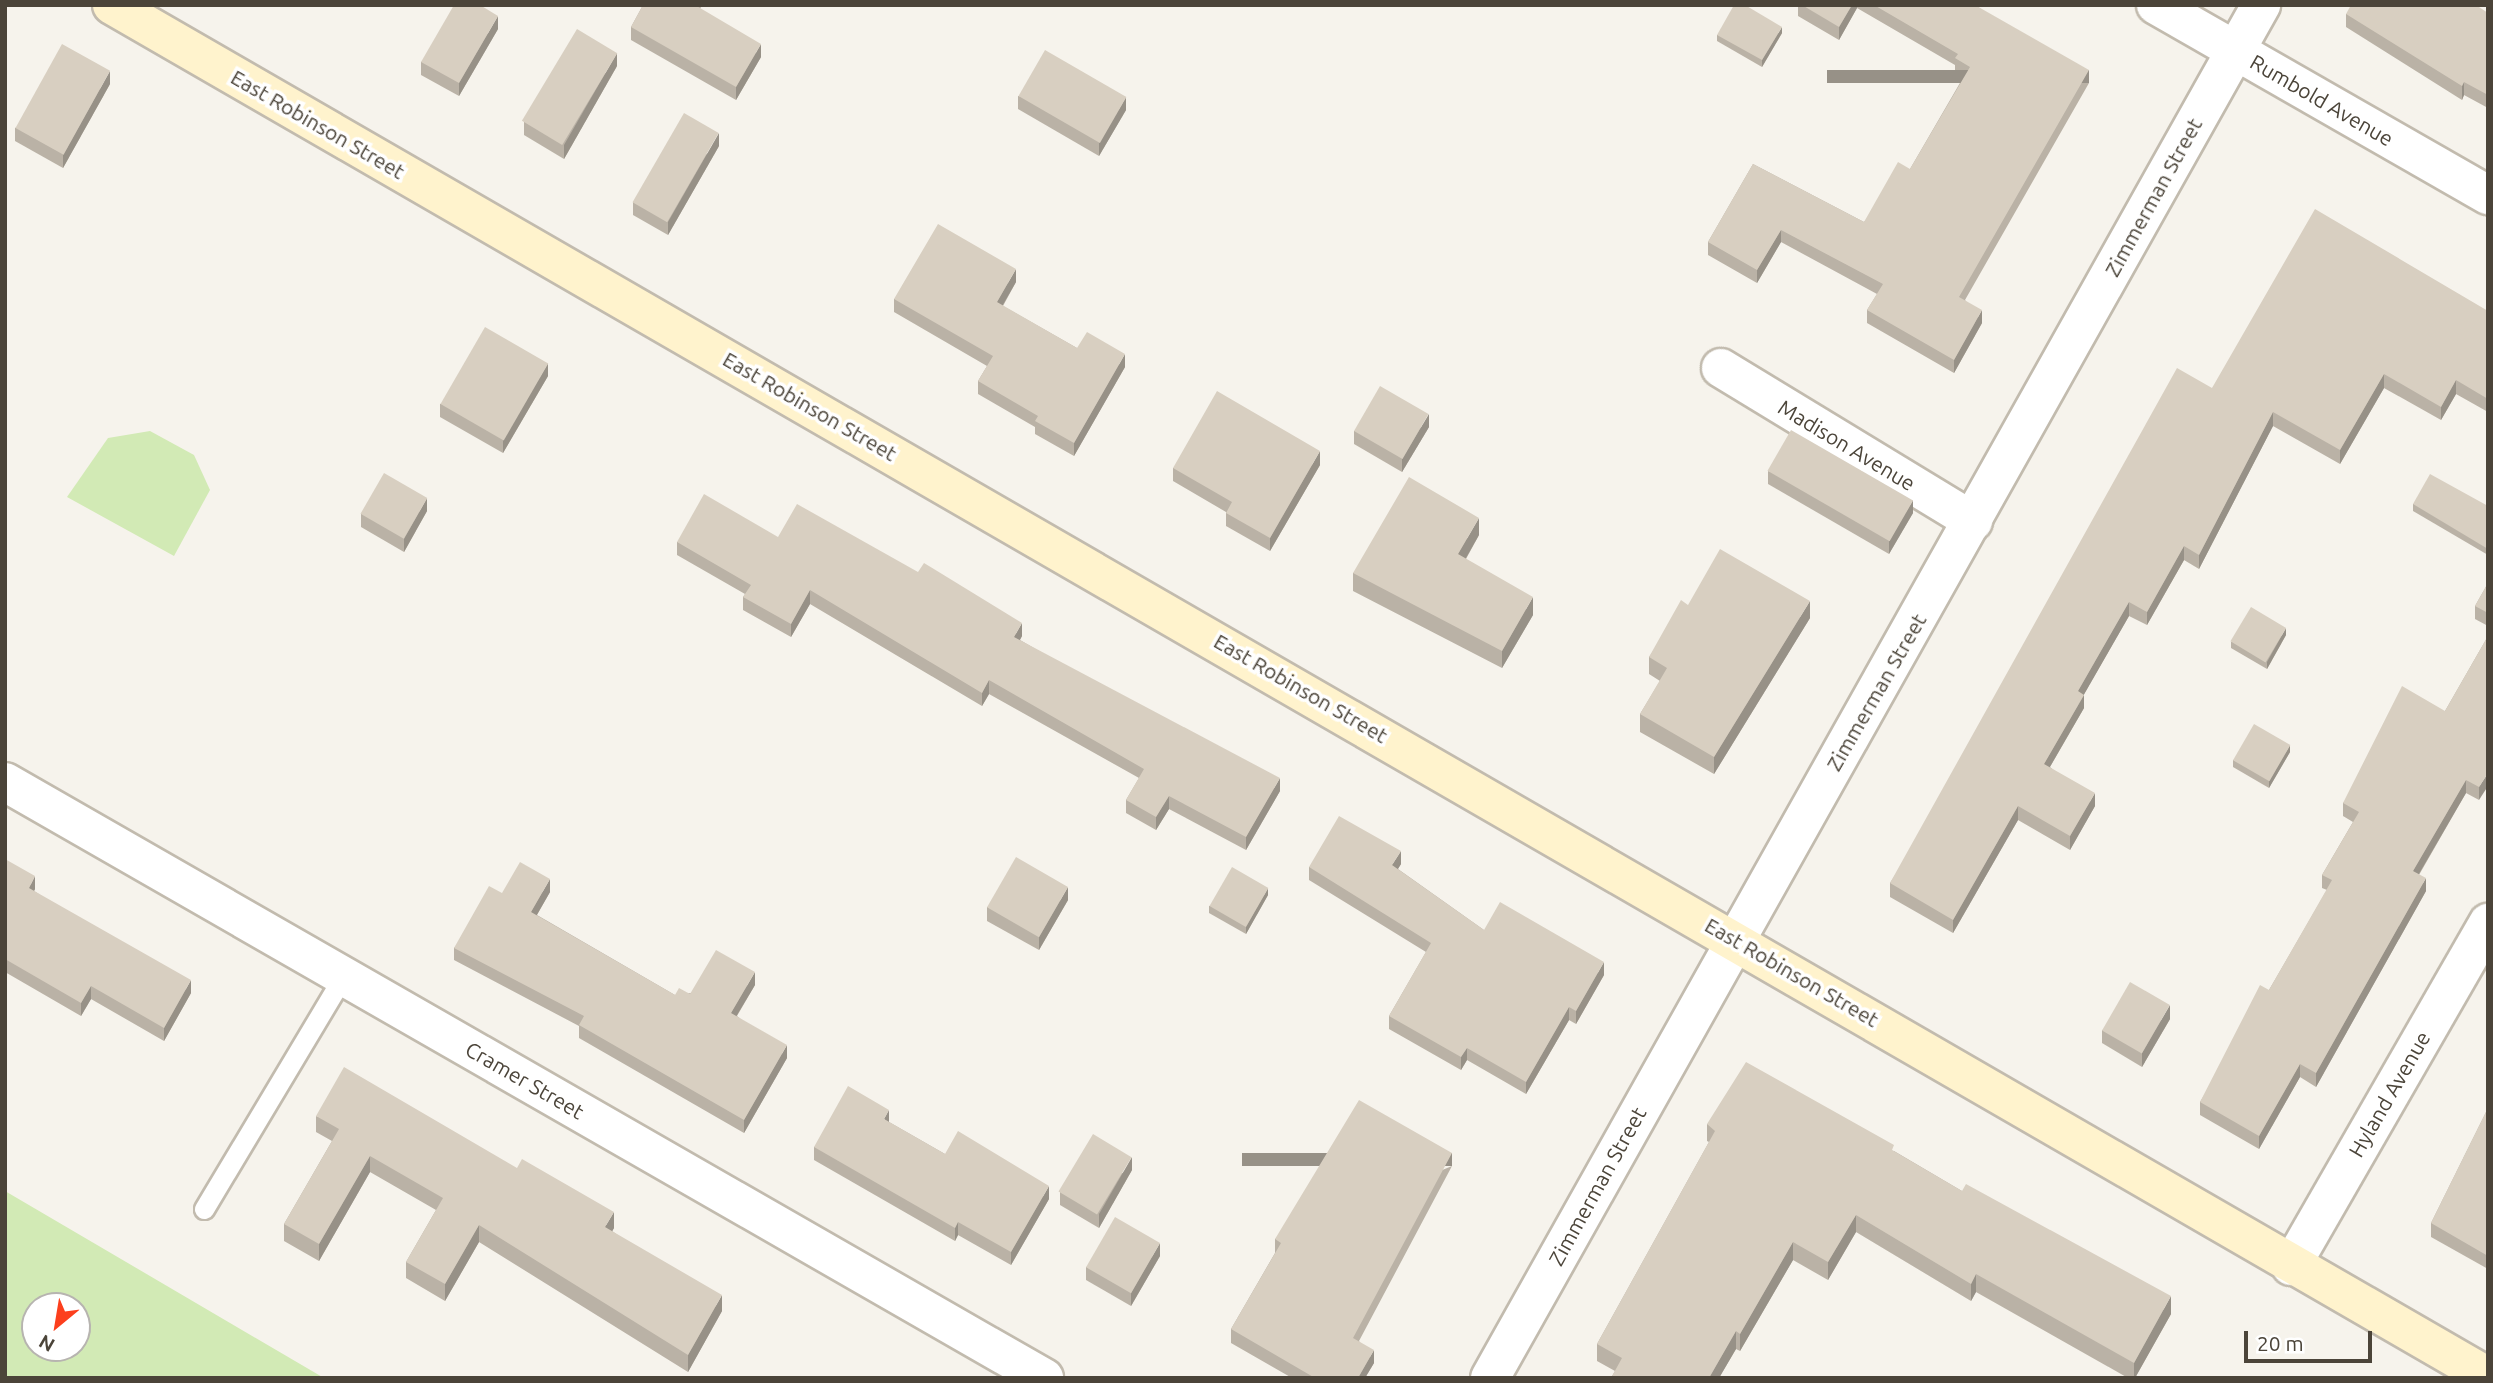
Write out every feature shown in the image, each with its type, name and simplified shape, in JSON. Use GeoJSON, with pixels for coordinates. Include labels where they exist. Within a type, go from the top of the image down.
{"type":"FeatureCollection","features":[{"type":"Feature","properties":{"kind":"street","name":"East Robinson Street"},"geometry":{"type":"LineString","coordinates":[[111,5],[1736,938],[2291,1266],[2488,1377]]}},
{"type":"Feature","properties":{"kind":"street","name":"Rumbold Avenue"},"geometry":{"type":"LineString","coordinates":[[2156,5],[2488,195]]}},
{"type":"Feature","properties":{"kind":"street","name":"Zimmerman Street"},"geometry":{"type":"LineString","coordinates":[[1490,1378],[2260,5]]}},
{"type":"Feature","properties":{"kind":"street","name":"Madison Avenue"},"geometry":{"type":"LineString","coordinates":[[1721,368],[1973,521]]}},
{"type":"Feature","properties":{"kind":"street","name":"Cramer Street"},"geometry":{"type":"LineString","coordinates":[[5,782],[1044,1378]]}},
{"type":"Feature","properties":{"kind":"street","name":"Hyland Avenue"},"geometry":{"type":"LineString","coordinates":[[2291,1266],[2488,923]]}},
{"type":"Feature","properties":{"kind":"lane"},"geometry":{"type":"LineString","coordinates":[[204,1209],[344,975]]}},
{"type":"Feature","properties":{"kind":"green space"},"geometry":{"type":"Polygon","coordinates":[[[150,431],[194,455],[210,490],[174,556],[67,497],[108,438],[150,431]]]}},
{"type":"Feature","properties":{"kind":"green space"},"geometry":{"type":"Polygon","coordinates":[[[5,1191],[324,1378],[5,1378],[5,1191]]]}},
{"type":"Feature","properties":{"kind":"building"},"geometry":{"type":"Polygon","coordinates":[[[454,5],[480,5],[498,16],[459,83],[421,62],[454,5]]]}},
{"type":"Feature","properties":{"kind":"building"},"geometry":{"type":"Polygon","coordinates":[[[643,5],[695,5],[761,44],[736,87],[631,27],[643,5]]]}},
{"type":"Feature","properties":{"kind":"building"},"geometry":{"type":"Polygon","coordinates":[[[1734,5],[1745,5],[1782,27],[1762,60],[1717,35],[1734,5]]]}},
{"type":"Feature","properties":{"kind":"building"},"geometry":{"type":"Polygon","coordinates":[[[1802,5],[1852,5],[1839,27],[1802,5]]]}},
{"type":"Feature","properties":{"kind":"building"},"geometry":{"type":"Polygon","coordinates":[[[1874,5],[1975,5],[2089,70],[1959,297],[1982,310],[1954,360],[1867,310],[1883,284],[1781,230],[1757,270],[1708,242],[1753,164],[1864,222],[1898,162],[1910,169],[1970,67],[1955,58],[1958,54],[1874,5]]]}},
{"type":"Feature","properties":{"kind":"building"},"geometry":{"type":"Polygon","coordinates":[[[2351,5],[2476,5],[2488,13],[2488,95],[2464,82],[2462,86],[2346,14],[2351,5]]]}},
{"type":"Feature","properties":{"kind":"building"},"geometry":{"type":"Polygon","coordinates":[[[577,29],[617,53],[562,145],[522,121],[577,29]]]}},
{"type":"Feature","properties":{"kind":"building"},"geometry":{"type":"Polygon","coordinates":[[[62,44],[110,71],[64,155],[15,128],[62,44]]]}},
{"type":"Feature","properties":{"kind":"building"},"geometry":{"type":"Polygon","coordinates":[[[1045,50],[1126,97],[1100,143],[1018,96],[1045,50]]]}},
{"type":"Feature","properties":{"kind":"building"},"geometry":{"type":"Polygon","coordinates":[[[684,113],[719,133],[667,222],[632,202],[684,113]]]}},
{"type":"Feature","properties":{"kind":"building"},"geometry":{"type":"Polygon","coordinates":[[[2315,209],[2488,311],[2488,399],[2456,380],[2441,407],[2384,374],[2340,450],[2273,412],[2199,555],[2184,546],[2147,612],[2129,602],[2078,691],[2084,695],[2044,764],[2095,793],[2070,836],[2018,806],[1953,920],[1890,883],[2177,368],[2212,388],[2315,209]]]}},
{"type":"Feature","properties":{"kind":"building"},"geometry":{"type":"Polygon","coordinates":[[[938,224],[1016,269],[997,302],[1077,348],[1087,332],[1125,354],[1074,443],[1035,421],[1038,416],[978,381],[993,356],[894,299],[938,224]]]}},
{"type":"Feature","properties":{"kind":"building"},"geometry":{"type":"Polygon","coordinates":[[[485,327],[548,364],[504,441],[440,404],[485,327]]]}},
{"type":"Feature","properties":{"kind":"building"},"geometry":{"type":"Polygon","coordinates":[[[1380,386],[1428,414],[1402,459],[1354,431],[1380,386]]]}},
{"type":"Feature","properties":{"kind":"building"},"geometry":{"type":"Polygon","coordinates":[[[1217,391],[1320,451],[1270,538],[1226,513],[1232,502],[1173,468],[1217,391]]]}},
{"type":"Feature","properties":{"kind":"building"},"geometry":{"type":"Polygon","coordinates":[[[1791,430],[1913,500],[1890,541],[1768,471],[1791,430]]]}},
{"type":"Feature","properties":{"kind":"building"},"geometry":{"type":"Polygon","coordinates":[[[384,473],[427,498],[404,539],[361,514],[384,473]]]}},
{"type":"Feature","properties":{"kind":"building"},"geometry":{"type":"Polygon","coordinates":[[[2430,474],[2488,506],[2488,549],[2413,504],[2430,474]]]}},
{"type":"Feature","properties":{"kind":"building"},"geometry":{"type":"Polygon","coordinates":[[[1409,477],[1479,518],[1458,554],[1533,597],[1502,651],[1353,573],[1409,477]]]}},
{"type":"Feature","properties":{"kind":"building"},"geometry":{"type":"Polygon","coordinates":[[[704,494],[778,537],[797,504],[918,572],[924,563],[1022,623],[1014,637],[1280,778],[1246,837],[1169,796],[1156,817],[1126,800],[1144,769],[989,680],[982,693],[810,590],[791,624],[743,597],[751,585],[677,542],[704,494]]]}},
{"type":"Feature","properties":{"kind":"building"},"geometry":{"type":"Polygon","coordinates":[[[1720,549],[1810,601],[1714,757],[1640,714],[1667,668],[1649,657],[1681,600],[1688,605],[1720,549]]]}},
{"type":"Feature","properties":{"kind":"building"},"geometry":{"type":"Polygon","coordinates":[[[2488,583],[2488,613],[2475,606],[2488,583]]]}},
{"type":"Feature","properties":{"kind":"building"},"geometry":{"type":"Polygon","coordinates":[[[2251,607],[2286,628],[2266,662],[2230,641],[2251,607]]]}},
{"type":"Feature","properties":{"kind":"building"},"geometry":{"type":"Polygon","coordinates":[[[2488,636],[2488,773],[2479,787],[2466,780],[2413,871],[2426,878],[2316,1073],[2300,1064],[2259,1136],[2200,1102],[2260,985],[2269,990],[2332,880],[2322,875],[2359,812],[2343,803],[2402,686],[2445,711],[2488,636]]]}},
{"type":"Feature","properties":{"kind":"building"},"geometry":{"type":"Polygon","coordinates":[[[2254,724],[2290,745],[2269,781],[2233,760],[2254,724]]]}},
{"type":"Feature","properties":{"kind":"building"},"geometry":{"type":"Polygon","coordinates":[[[1339,816],[1401,851],[1392,865],[1484,930],[1500,902],[1604,962],[1576,1011],[1569,1007],[1526,1082],[1467,1048],[1461,1057],[1389,1016],[1431,943],[1309,867],[1339,816]]]}},
{"type":"Feature","properties":{"kind":"building"},"geometry":{"type":"Polygon","coordinates":[[[1016,857],[1068,887],[1039,937],[987,907],[1016,857]]]}},
{"type":"Feature","properties":{"kind":"building"},"geometry":{"type":"Polygon","coordinates":[[[5,859],[35,876],[29,888],[191,980],[164,1028],[91,986],[81,1003],[5,959],[5,859]]]}},
{"type":"Feature","properties":{"kind":"building"},"geometry":{"type":"Polygon","coordinates":[[[520,862],[550,879],[531,912],[675,995],[679,988],[690,994],[716,950],[755,972],[731,1013],[787,1045],[744,1120],[579,1025],[584,1016],[454,948],[489,886],[502,893],[520,862]]]}},
{"type":"Feature","properties":{"kind":"building"},"geometry":{"type":"Polygon","coordinates":[[[1232,867],[1268,888],[1246,927],[1210,906],[1232,867]]]}},
{"type":"Feature","properties":{"kind":"building"},"geometry":{"type":"Polygon","coordinates":[[[2130,982],[2170,1005],[2142,1053],[2102,1030],[2130,982]]]}},
{"type":"Feature","properties":{"kind":"building"},"geometry":{"type":"Polygon","coordinates":[[[1746,1062],[1894,1145],[1892,1150],[1962,1191],[1966,1184],[2171,1296],[2134,1363],[1976,1274],[1971,1284],[1856,1215],[1828,1262],[1793,1242],[1740,1334],[1736,1331],[1709,1378],[1611,1378],[1622,1358],[1597,1344],[1715,1131],[1707,1124],[1746,1062]]]}},
{"type":"Feature","properties":{"kind":"building"},"geometry":{"type":"Polygon","coordinates":[[[344,1067],[517,1168],[522,1159],[614,1212],[605,1227],[722,1295],[688,1355],[479,1225],[445,1284],[406,1262],[443,1198],[370,1156],[319,1244],[284,1224],[339,1129],[316,1116],[344,1067]]]}},
{"type":"Feature","properties":{"kind":"building"},"geometry":{"type":"Polygon","coordinates":[[[848,1086],[889,1110],[884,1119],[945,1154],[958,1131],[1049,1186],[1011,1252],[958,1222],[955,1228],[814,1147],[848,1086]]]}},
{"type":"Feature","properties":{"kind":"building"},"geometry":{"type":"Polygon","coordinates":[[[1359,1100],[1452,1153],[1353,1338],[1374,1350],[1358,1378],[1315,1378],[1231,1329],[1281,1243],[1275,1239],[1359,1100]]]}},
{"type":"Feature","properties":{"kind":"building"},"geometry":{"type":"Polygon","coordinates":[[[2488,1108],[2488,1256],[2431,1223],[2488,1108]]]}},
{"type":"Feature","properties":{"kind":"building"},"geometry":{"type":"Polygon","coordinates":[[[1093,1134],[1132,1157],[1097,1215],[1058,1191],[1093,1134]]]}},
{"type":"Feature","properties":{"kind":"building"},"geometry":{"type":"Polygon","coordinates":[[[1115,1217],[1160,1243],[1131,1293],[1086,1267],[1115,1217]]]}}]}
